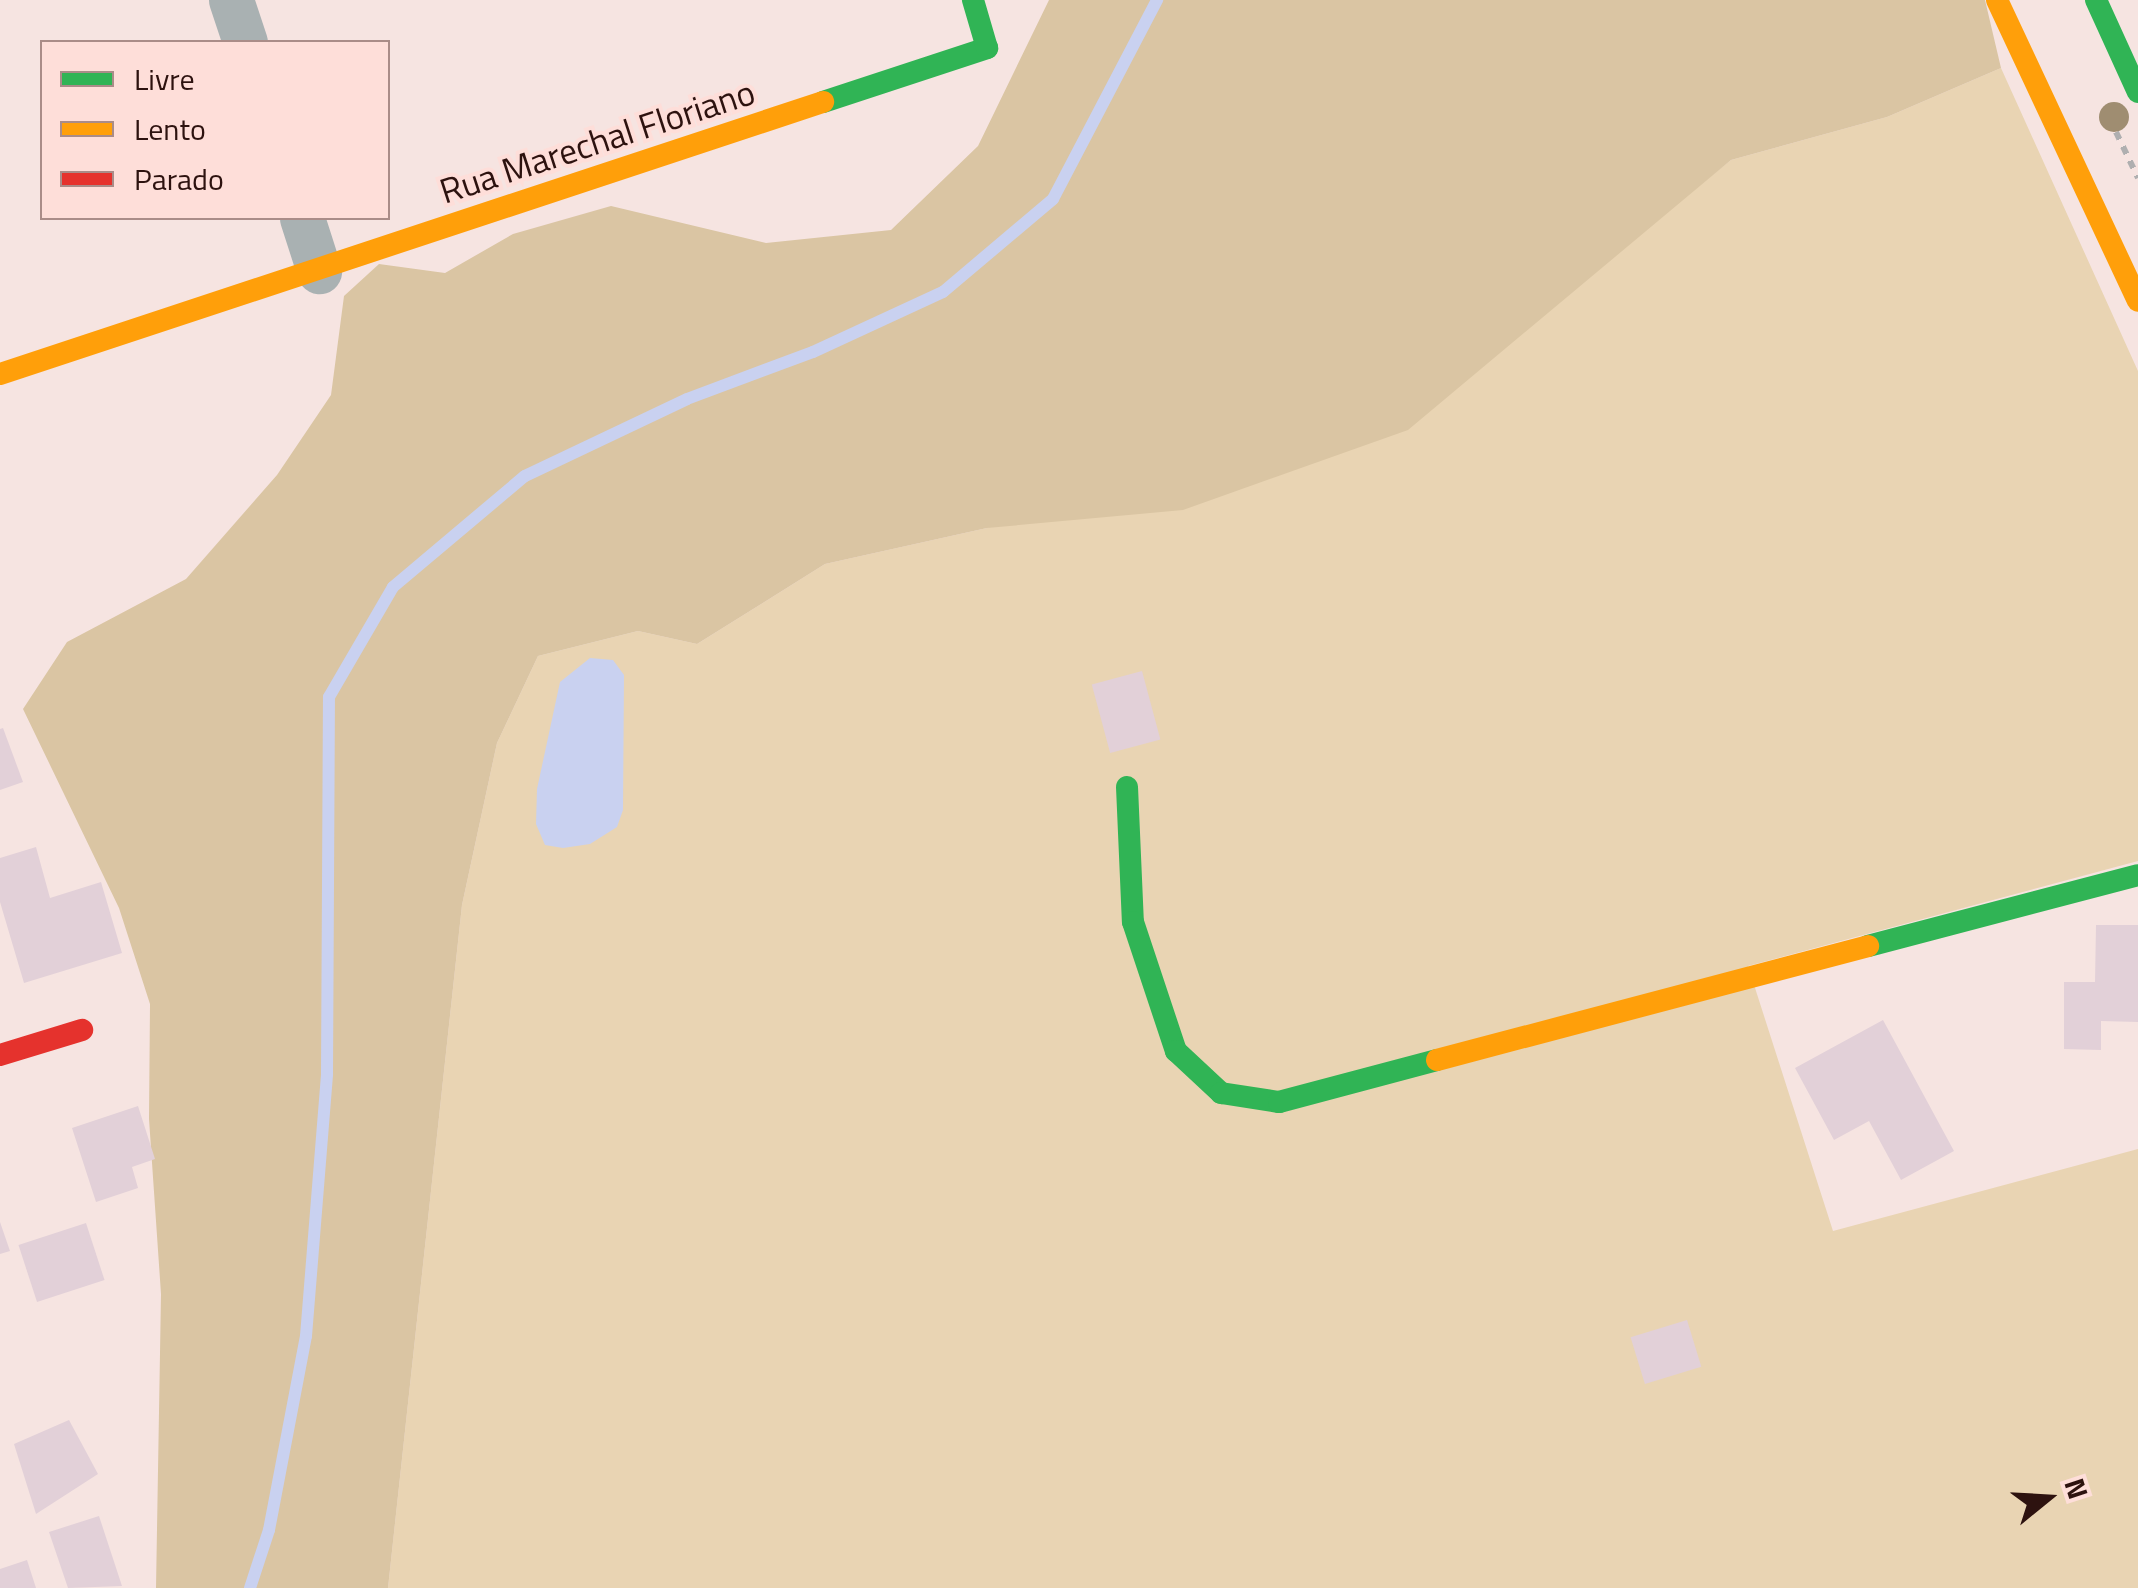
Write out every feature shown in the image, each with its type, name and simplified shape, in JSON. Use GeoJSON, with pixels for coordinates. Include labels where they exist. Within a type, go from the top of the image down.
{"type":"FeatureCollection","features":[{"type":"Feature","properties":{"kind":"street"},"geometry":{"type":"LineString","coordinates":[[231,0],[244,40]]}},
{"type":"Feature","properties":{"kind":"street","name":"Rua Marechal Floriano"},"geometry":{"type":"LineString","coordinates":[[0,374],[987,48],[972,0]]}},
{"type":"Feature","properties":{"kind":"street"},"geometry":{"type":"LineString","coordinates":[[1997,0],[2138,301]]}},
{"type":"Feature","properties":{"kind":"street"},"geometry":{"type":"LineString","coordinates":[[2097,4],[2138,92]]}},
{"type":"Feature","properties":{"kind":"street"},"geometry":{"type":"LineString","coordinates":[[303,220],[319,271]]}},
{"type":"Feature","properties":{"kind":"street"},"geometry":{"type":"LineString","coordinates":[[1127,787],[1132,922],[1176,1051],[1221,1093],[1279,1102],[2138,875]]}},
{"type":"Feature","properties":{"kind":"street"},"geometry":{"type":"LineString","coordinates":[[0,1056],[82,1030]]}},
{"type":"Feature","properties":{"kind":"shaded area"},"geometry":{"type":"Polygon","coordinates":[[[1049,0],[1985,0],[2001,68],[1887,117],[1731,160],[1408,430],[1183,510],[987,528],[825,564],[697,644],[638,631],[538,656],[497,743],[462,905],[388,1588],[156,1588],[161,1294],[149,1119],[150,1004],[119,908],[23,709],[67,642],[186,579],[277,475],[331,395],[344,296],[379,264],[445,273],[513,234],[611,206],[766,243],[891,230],[978,146],[1049,0]]]}},
{"type":"Feature","properties":{"kind":"shaded area"},"geometry":{"type":"Polygon","coordinates":[[[2001,68],[2138,371],[2138,861],[1748,966],[1833,1231],[2138,1149],[2138,1588],[388,1588],[462,905],[497,743],[538,656],[638,631],[697,644],[825,564],[987,528],[1590,273],[1731,160],[1887,117],[2001,68]]]}},
{"type":"Feature","properties":{"kind":"water"},"geometry":{"type":"Polygon","coordinates":[[[590,658],[613,660],[624,675],[623,810],[617,827],[590,844],[563,848],[545,845],[536,824],[537,789],[560,682],[590,658]]]}},
{"type":"Feature","properties":{"kind":"building"},"geometry":{"type":"Polygon","coordinates":[[[1142,671],[1160,740],[1110,753],[1092,684],[1142,671]]]}},
{"type":"Feature","properties":{"kind":"building"},"geometry":{"type":"Polygon","coordinates":[[[3,728],[23,782],[0,790],[0,729],[3,728]]]}},
{"type":"Feature","properties":{"kind":"building"},"geometry":{"type":"Polygon","coordinates":[[[36,847],[50,898],[101,882],[122,953],[24,983],[0,902],[0,858],[36,847]]]}},
{"type":"Feature","properties":{"kind":"building"},"geometry":{"type":"Polygon","coordinates":[[[2096,925],[2138,925],[2138,1022],[2101,1021],[2101,1050],[2064,1049],[2064,982],[2095,982],[2096,925]]]}},
{"type":"Feature","properties":{"kind":"building"},"geometry":{"type":"Polygon","coordinates":[[[1883,1020],[1954,1151],[1901,1180],[1869,1121],[1834,1140],[1795,1068],[1883,1020]]]}},
{"type":"Feature","properties":{"kind":"building"},"geometry":{"type":"Polygon","coordinates":[[[138,1106],[155,1159],[132,1167],[138,1188],[96,1202],[72,1128],[138,1106]]]}},
{"type":"Feature","properties":{"kind":"building"},"geometry":{"type":"Polygon","coordinates":[[[0,1222],[10,1251],[0,1254],[0,1222]]]}},
{"type":"Feature","properties":{"kind":"building"},"geometry":{"type":"Polygon","coordinates":[[[86,1223],[105,1280],[37,1302],[18,1245],[86,1223]]]}},
{"type":"Feature","properties":{"kind":"building"},"geometry":{"type":"Polygon","coordinates":[[[1687,1320],[1701,1367],[1645,1384],[1631,1337],[1687,1320]]]}},
{"type":"Feature","properties":{"kind":"building"},"geometry":{"type":"Polygon","coordinates":[[[69,1420],[98,1474],[36,1514],[14,1444],[69,1420]]]}},
{"type":"Feature","properties":{"kind":"building"},"geometry":{"type":"Polygon","coordinates":[[[99,1516],[122,1586],[68,1588],[49,1532],[99,1516]]]}},
{"type":"Feature","properties":{"kind":"building"},"geometry":{"type":"Polygon","coordinates":[[[27,1560],[36,1588],[0,1588],[0,1569],[27,1560]]]}},
{"type":"Feature","properties":{"kind":"waterway"},"geometry":{"type":"LineString","coordinates":[[250,1588],[269,1530],[306,1336],[327,1074],[329,697],[393,587],[525,476],[687,399],[813,352],[943,292],[1053,199],[1157,0]]}},
{"type":"Feature","properties":{"kind":"traffic: fast"},"geometry":{"type":"LineString","coordinates":[[823,102],[987,48],[973,0]]}},
{"type":"Feature","properties":{"kind":"traffic: fast"},"geometry":{"type":"LineString","coordinates":[[2096,0],[2138,92]]}},
{"type":"Feature","properties":{"kind":"traffic: fast"},"geometry":{"type":"LineString","coordinates":[[1127,787],[1133,922],[1176,1051],[1221,1093],[1279,1102],[1437,1060]]}},
{"type":"Feature","properties":{"kind":"traffic: fast"},"geometry":{"type":"LineString","coordinates":[[1868,946],[2138,875]]}},
{"type":"Feature","properties":{"kind":"traffic: slow"},"geometry":{"type":"LineString","coordinates":[[1997,0],[2138,301]]}},
{"type":"Feature","properties":{"kind":"traffic: slow"},"geometry":{"type":"LineString","coordinates":[[0,374],[823,102]]}},
{"type":"Feature","properties":{"kind":"traffic: slow"},"geometry":{"type":"LineString","coordinates":[[1437,1060],[1868,946]]}},
{"type":"Feature","properties":{"kind":"traffic: jam"},"geometry":{"type":"LineString","coordinates":[[0,1055],[82,1030]]}}]}
